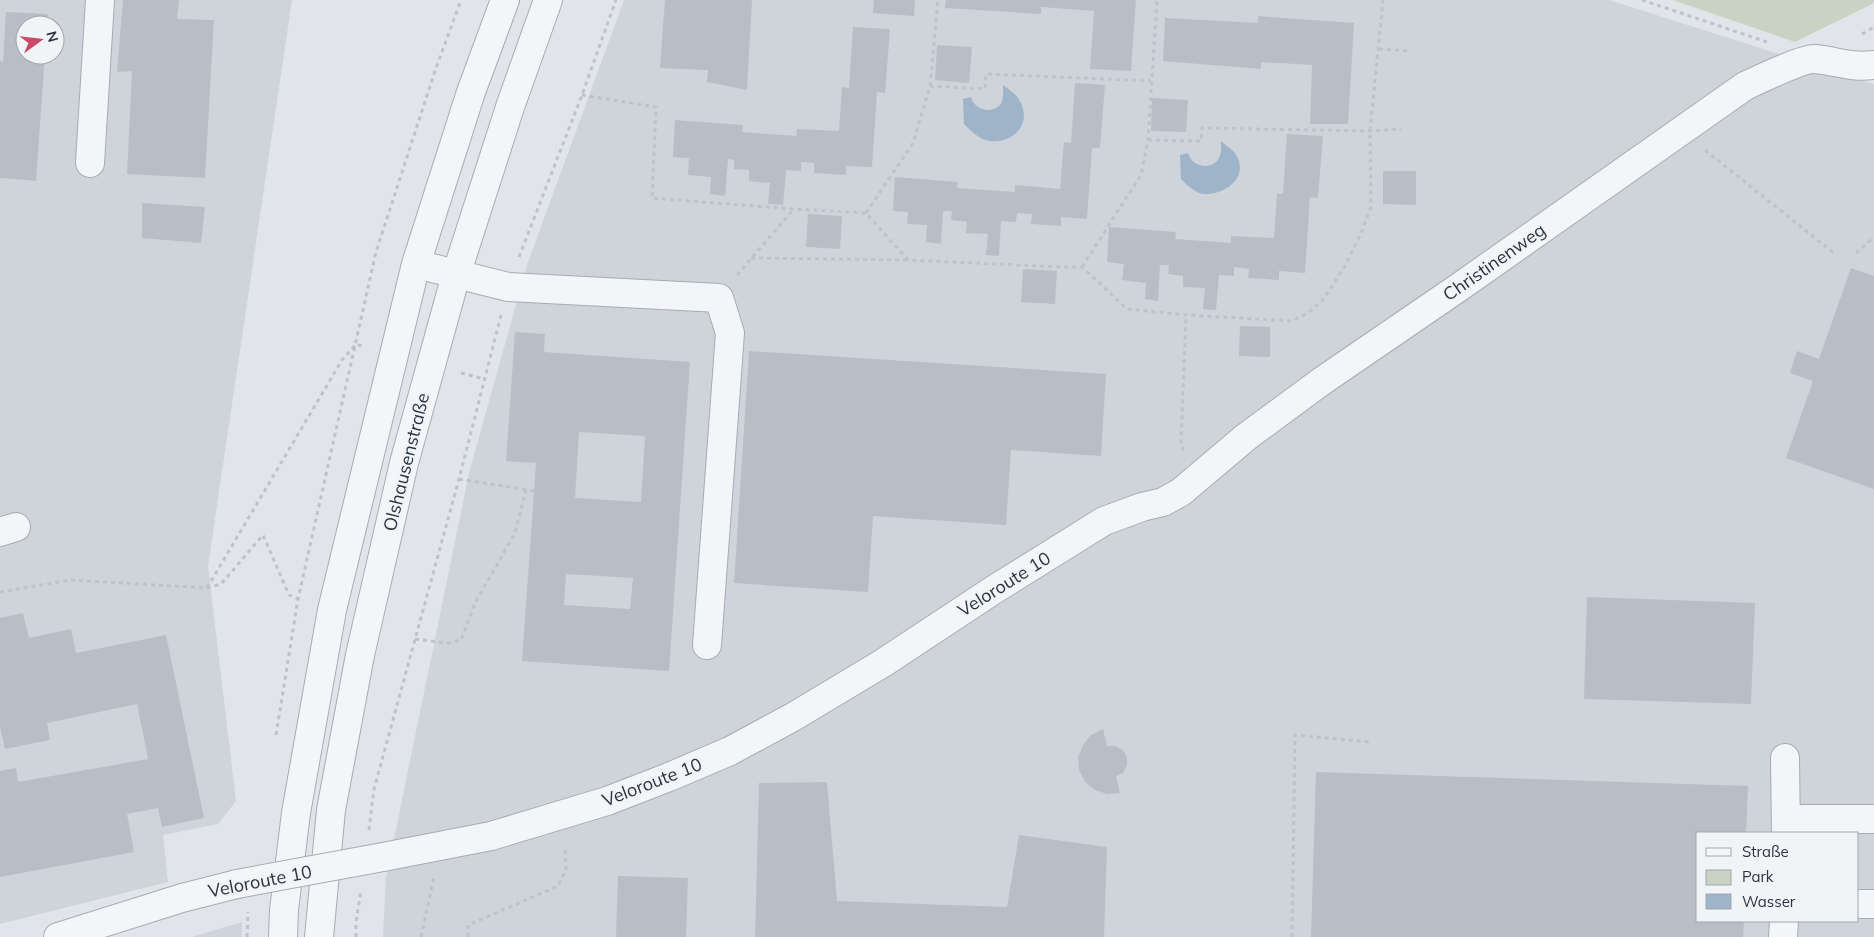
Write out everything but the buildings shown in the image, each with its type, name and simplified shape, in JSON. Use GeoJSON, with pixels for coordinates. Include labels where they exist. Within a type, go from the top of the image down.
{"type":"FeatureCollection","features":[{"type":"Feature","properties":{"kind":"street"},"geometry":{"type":"LineString","coordinates":[[90,163],[100,0]]}},
{"type":"Feature","properties":{"kind":"street","name":"Olshausenstraße"},"geometry":{"type":"LineString","coordinates":[[283,937],[284,910],[296,813],[332,610],[416,264],[471,92],[505,0]]}},
{"type":"Feature","properties":{"kind":"street","name":"Olshausenstraße"},"geometry":{"type":"LineString","coordinates":[[319,937],[331,810],[360,655],[404,463],[456,275],[510,107],[548,0]]}},
{"type":"Feature","properties":{"kind":"street","name":"Christinenweg"},"geometry":{"type":"LineString","coordinates":[[1192,484],[1239,443],[1322,381],[1458,288],[1745,86],[1763,77],[1814,58],[1857,67],[1874,66]]}},
{"type":"Feature","properties":{"kind":"street"},"geometry":{"type":"LineString","coordinates":[[416,264],[508,287],[719,298],[730,333],[707,645]]}},
{"type":"Feature","properties":{"kind":"street","name":"Veloroute 10"},"geometry":{"type":"LineString","coordinates":[[58,937],[182,898],[375,847],[491,836],[607,801],[670,777],[738,747],[794,717],[1104,521],[1142,507],[1163,502],[1192,484]]}},
{"type":"Feature","properties":{"kind":"street"},"geometry":{"type":"LineString","coordinates":[[1785,758],[1786,826],[1874,819]]}},
{"type":"Feature","properties":{"kind":"street"},"geometry":{"type":"LineString","coordinates":[[1859,904],[1874,904]]}},
{"type":"Feature","properties":{"kind":"street"},"geometry":{"type":"LineString","coordinates":[[1783,937],[1784,922]]}},
{"type":"Feature","properties":{"kind":"path"},"geometry":{"type":"LineString","coordinates":[[375,847],[374,790],[459,479],[508,287],[582,95],[616,0]]}},
{"type":"Feature","properties":{"kind":"path"},"geometry":{"type":"LineString","coordinates":[[866,213],[913,143],[930,86],[938,0]]}},
{"type":"Feature","properties":{"kind":"path"},"geometry":{"type":"LineString","coordinates":[[1082,267],[1140,175],[1148,140],[1157,0]]}},
{"type":"Feature","properties":{"kind":"path"},"geometry":{"type":"LineString","coordinates":[[751,258],[908,260],[1061,268],[1082,267],[1127,309],[1186,315],[1292,321],[1306,314],[1322,301],[1345,266],[1371,207],[1370,131],[1383,0]]}},
{"type":"Feature","properties":{"kind":"path"},"geometry":{"type":"LineString","coordinates":[[1642,0],[1768,43]]}},
{"type":"Feature","properties":{"kind":"path"},"geometry":{"type":"LineString","coordinates":[[1379,49],[1409,51]]}},
{"type":"Feature","properties":{"kind":"path"},"geometry":{"type":"LineString","coordinates":[[930,86],[985,89],[986,74],[1151,81]]}},
{"type":"Feature","properties":{"kind":"path"},"geometry":{"type":"LineString","coordinates":[[582,95],[656,107],[652,198],[866,213],[908,260]]}},
{"type":"Feature","properties":{"kind":"path"},"geometry":{"type":"LineString","coordinates":[[1148,140],[1202,141],[1202,128],[1370,131],[1401,129]]}},
{"type":"Feature","properties":{"kind":"path"},"geometry":{"type":"LineString","coordinates":[[1698,144],[1835,254]]}},
{"type":"Feature","properties":{"kind":"path"},"geometry":{"type":"LineString","coordinates":[[719,298],[793,209]]}},
{"type":"Feature","properties":{"kind":"path"},"geometry":{"type":"LineString","coordinates":[[1856,254],[1874,236]]}},
{"type":"Feature","properties":{"kind":"path"},"geometry":{"type":"LineString","coordinates":[[1186,315],[1181,441],[1192,484]]}},
{"type":"Feature","properties":{"kind":"path"},"geometry":{"type":"LineString","coordinates":[[207,588],[342,360],[356,344]]}},
{"type":"Feature","properties":{"kind":"path"},"geometry":{"type":"LineString","coordinates":[[459,479],[534,491]]}},
{"type":"Feature","properties":{"kind":"path"},"geometry":{"type":"LineString","coordinates":[[415,639],[448,643],[460,640],[475,602],[515,533],[526,490]]}},
{"type":"Feature","properties":{"kind":"path"},"geometry":{"type":"LineString","coordinates":[[0,592],[71,580],[207,588],[220,584],[263,536],[289,595],[298,600]]}},
{"type":"Feature","properties":{"kind":"path"},"geometry":{"type":"LineString","coordinates":[[1292,937],[1296,735],[1369,742]]}},
{"type":"Feature","properties":{"kind":"path"},"geometry":{"type":"LineString","coordinates":[[468,937],[468,925],[558,886],[566,870],[561,816]]}},
{"type":"Feature","properties":{"kind":"path"},"geometry":{"type":"LineString","coordinates":[[421,937],[434,875]]}},
{"type":"Feature","properties":{"kind":"path"},"geometry":{"type":"LineString","coordinates":[[356,937],[361,885]]}},
{"type":"Feature","properties":{"kind":"shaded area"},"geometry":{"type":"Polygon","coordinates":[[[0,0],[292,0],[208,566],[236,801],[218,824],[163,835],[168,882],[0,924],[0,0]]]}},
{"type":"Feature","properties":{"kind":"shaded area"},"geometry":{"type":"Polygon","coordinates":[[[624,0],[1609,0],[1874,84],[1874,937],[383,937],[386,878],[469,473],[527,265],[624,0]]]}},
{"type":"Feature","properties":{"kind":"shaded area"},"geometry":{"type":"Polygon","coordinates":[[[242,922],[242,937],[192,937],[242,922]]]}},
{"type":"Feature","properties":{"kind":"green space"},"geometry":{"type":"Polygon","coordinates":[[[1673,0],[1874,0],[1874,3],[1795,42],[1673,0]]]}},
{"type":"Feature","properties":{"kind":"water"},"geometry":{"type":"Polygon","coordinates":[[[1003,85],[1018,98],[1024,115],[1023,123],[1014,135],[1007,139],[990,141],[983,139],[964,124],[963,99],[971,97],[975,105],[983,109],[992,110],[1001,103],[1003,85]]]}},
{"type":"Feature","properties":{"kind":"water"},"geometry":{"type":"Polygon","coordinates":[[[1221,141],[1235,153],[1239,161],[1240,169],[1238,175],[1229,186],[1215,193],[1203,194],[1196,192],[1181,179],[1180,155],[1188,153],[1192,161],[1200,165],[1209,166],[1219,159],[1221,141]]]}}]}
